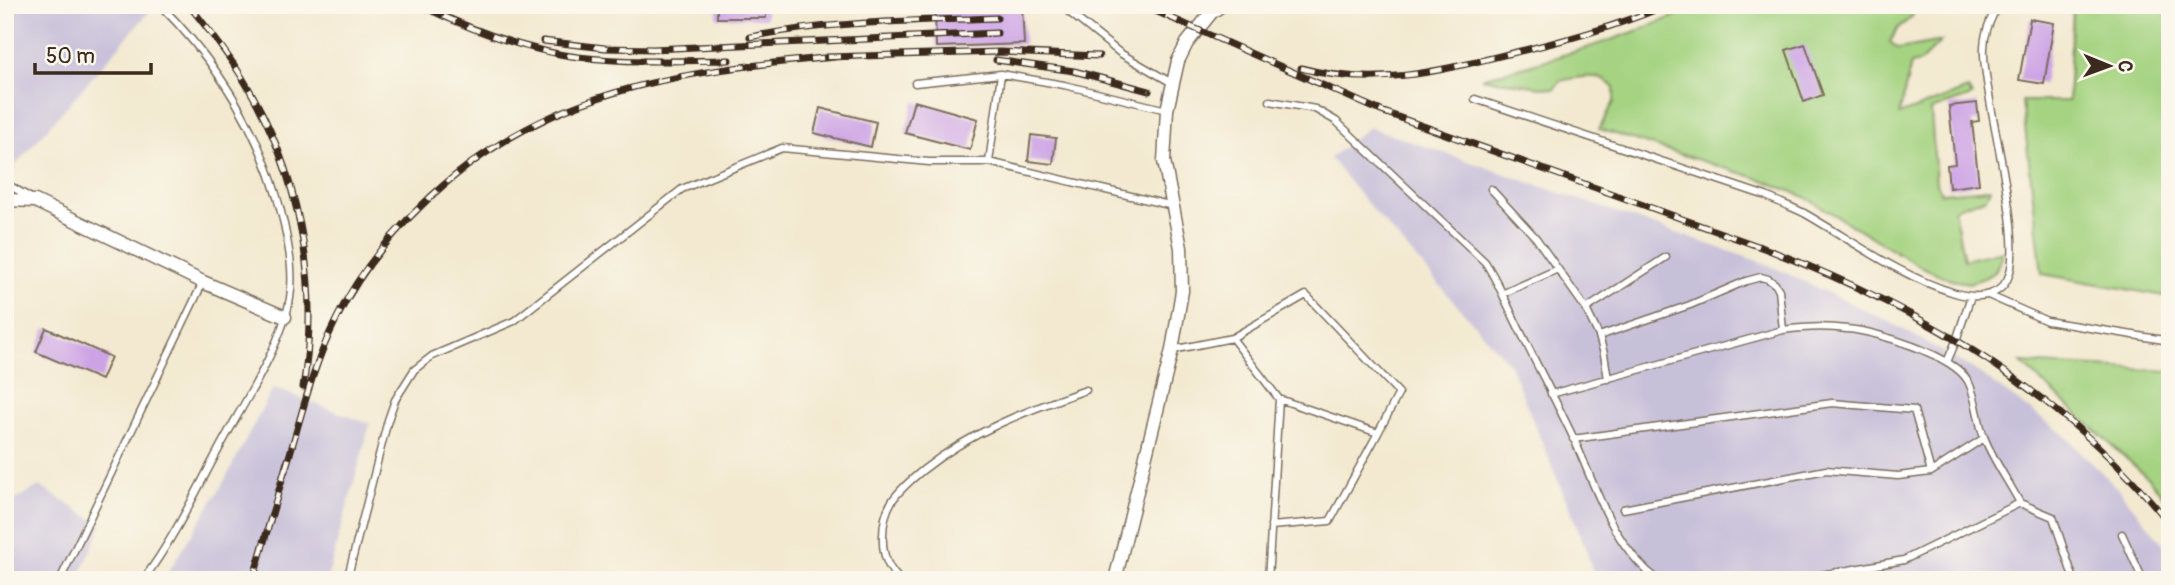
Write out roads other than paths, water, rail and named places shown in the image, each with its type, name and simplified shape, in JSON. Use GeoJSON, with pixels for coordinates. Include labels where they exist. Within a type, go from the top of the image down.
{"type":"FeatureCollection","features":[{"type":"Feature","properties":{"kind":"street"},"geometry":{"type":"LineString","coordinates":[[1115,580],[1172,350],[1182,291],[1181,248],[1164,161],[1167,110],[1172,83],[1178,61],[1187,43],[1211,13],[1223,5]]}},
{"type":"Feature","properties":{"kind":"street"},"geometry":{"type":"LineString","coordinates":[[5,200],[35,201],[204,282],[285,317]]}},
{"type":"Feature","properties":{"kind":"lane"},"geometry":{"type":"LineString","coordinates":[[143,580],[170,539],[262,369],[285,317],[292,282],[289,248],[279,204],[259,147],[243,113],[221,77],[185,30],[160,5]]}},
{"type":"Feature","properties":{"kind":"lane"},"geometry":{"type":"LineString","coordinates":[[1060,5],[1120,53],[1172,83]]}},
{"type":"Feature","properties":{"kind":"lane"},"geometry":{"type":"LineString","coordinates":[[1475,99],[1766,196],[1803,213],[1930,284],[1971,296],[1988,295],[2002,288],[2008,279],[2012,256],[2011,228],[1984,57],[1987,25],[1999,5]]}},
{"type":"Feature","properties":{"kind":"lane"},"geometry":{"type":"LineString","coordinates":[[989,162],[1001,75]]}},
{"type":"Feature","properties":{"kind":"lane"},"geometry":{"type":"LineString","coordinates":[[915,83],[1001,75],[1064,85],[1167,110]]}},
{"type":"Feature","properties":{"kind":"lane"},"geometry":{"type":"LineString","coordinates":[[1270,101],[1314,109],[1336,121],[1485,262],[1504,293],[1605,514],[1633,557],[1658,580]]}},
{"type":"Feature","properties":{"kind":"lane"},"geometry":{"type":"LineString","coordinates":[[347,580],[388,421],[395,400],[414,370],[432,356],[514,321],[682,189],[782,148],[929,162],[989,162],[1174,206]]}},
{"type":"Feature","properties":{"kind":"lane"},"geometry":{"type":"LineString","coordinates":[[5,183],[35,201]]}},
{"type":"Feature","properties":{"kind":"lane"},"geometry":{"type":"LineString","coordinates":[[1491,189],[1536,238],[1586,309],[1599,337],[1608,379]]}},
{"type":"Feature","properties":{"kind":"lane"},"geometry":{"type":"LineString","coordinates":[[1586,309],[1666,257]]}},
{"type":"Feature","properties":{"kind":"lane"},"geometry":{"type":"LineString","coordinates":[[1504,293],[1558,269]]}},
{"type":"Feature","properties":{"kind":"lane"},"geometry":{"type":"LineString","coordinates":[[1599,337],[1690,305],[1746,281],[1762,278],[1776,284],[1779,290],[1783,330]]}},
{"type":"Feature","properties":{"kind":"lane"},"geometry":{"type":"LineString","coordinates":[[60,580],[204,282]]}},
{"type":"Feature","properties":{"kind":"lane"},"geometry":{"type":"LineString","coordinates":[[1172,350],[1232,338],[1306,295],[1399,393],[1330,521],[1271,526]]}},
{"type":"Feature","properties":{"kind":"lane"},"geometry":{"type":"LineString","coordinates":[[1988,295],[2047,321],[2170,341]]}},
{"type":"Feature","properties":{"kind":"lane"},"geometry":{"type":"LineString","coordinates":[[1947,362],[1971,296]]}},
{"type":"Feature","properties":{"kind":"lane"},"geometry":{"type":"LineString","coordinates":[[1551,394],[1802,327],[1851,329],[1910,345],[1947,362],[1967,379],[1984,438],[2020,503],[2053,517],[2074,580]]}},
{"type":"Feature","properties":{"kind":"lane"},"geometry":{"type":"LineString","coordinates":[[1232,338],[1279,399],[1378,433]]}},
{"type":"Feature","properties":{"kind":"lane"},"geometry":{"type":"LineString","coordinates":[[900,580],[887,563],[883,550],[883,535],[885,517],[892,500],[902,489],[932,463],[971,438],[1023,412],[1086,390]]}},
{"type":"Feature","properties":{"kind":"lane"},"geometry":{"type":"LineString","coordinates":[[1268,580],[1279,399]]}},
{"type":"Feature","properties":{"kind":"lane"},"geometry":{"type":"LineString","coordinates":[[1573,439],[1832,403],[1914,410],[1931,472]]}},
{"type":"Feature","properties":{"kind":"lane"},"geometry":{"type":"LineString","coordinates":[[1623,509],[1826,470],[1898,475],[1931,472],[1984,438]]}},
{"type":"Feature","properties":{"kind":"lane"},"geometry":{"type":"LineString","coordinates":[[1794,580],[1904,560],[2020,503]]}},
{"type":"Feature","properties":{"kind":"lane"},"geometry":{"type":"LineString","coordinates":[[2122,534],[2143,580]]}},
{"type":"Feature","properties":{"kind":"railway"},"geometry":{"type":"LineString","coordinates":[[189,5],[234,65],[260,109],[290,185],[300,225],[309,306],[303,387]]}},
{"type":"Feature","properties":{"kind":"railway"},"geometry":{"type":"LineString","coordinates":[[420,5],[497,37],[557,54],[635,61],[729,60]]}},
{"type":"Feature","properties":{"kind":"railway"},"geometry":{"type":"LineString","coordinates":[[1142,5],[1381,111],[1769,250],[1882,300],[1988,360],[2038,396],[2085,434],[2129,477],[2170,524]]}},
{"type":"Feature","properties":{"kind":"railway"},"geometry":{"type":"LineString","coordinates":[[1301,68],[1354,77],[1430,72],[1569,39],[1667,5]]}},
{"type":"Feature","properties":{"kind":"railway"},"geometry":{"type":"LineString","coordinates":[[750,37],[842,25],[997,18]]}},
{"type":"Feature","properties":{"kind":"railway"},"geometry":{"type":"LineString","coordinates":[[543,41],[605,48],[653,49],[997,33]]}},
{"type":"Feature","properties":{"kind":"railway"},"geometry":{"type":"LineString","coordinates":[[827,57],[1000,52],[1099,56]]}},
{"type":"Feature","properties":{"kind":"railway"},"geometry":{"type":"LineString","coordinates":[[285,471],[320,356],[353,288],[396,232],[466,167],[513,136],[562,112],[613,93],[720,70],[835,57]]}},
{"type":"Feature","properties":{"kind":"railway"},"geometry":{"type":"LineString","coordinates":[[996,60],[1074,71],[1149,91]]}},
{"type":"Feature","properties":{"kind":"railway"},"geometry":{"type":"LineString","coordinates":[[253,580],[287,462]]}}]}
